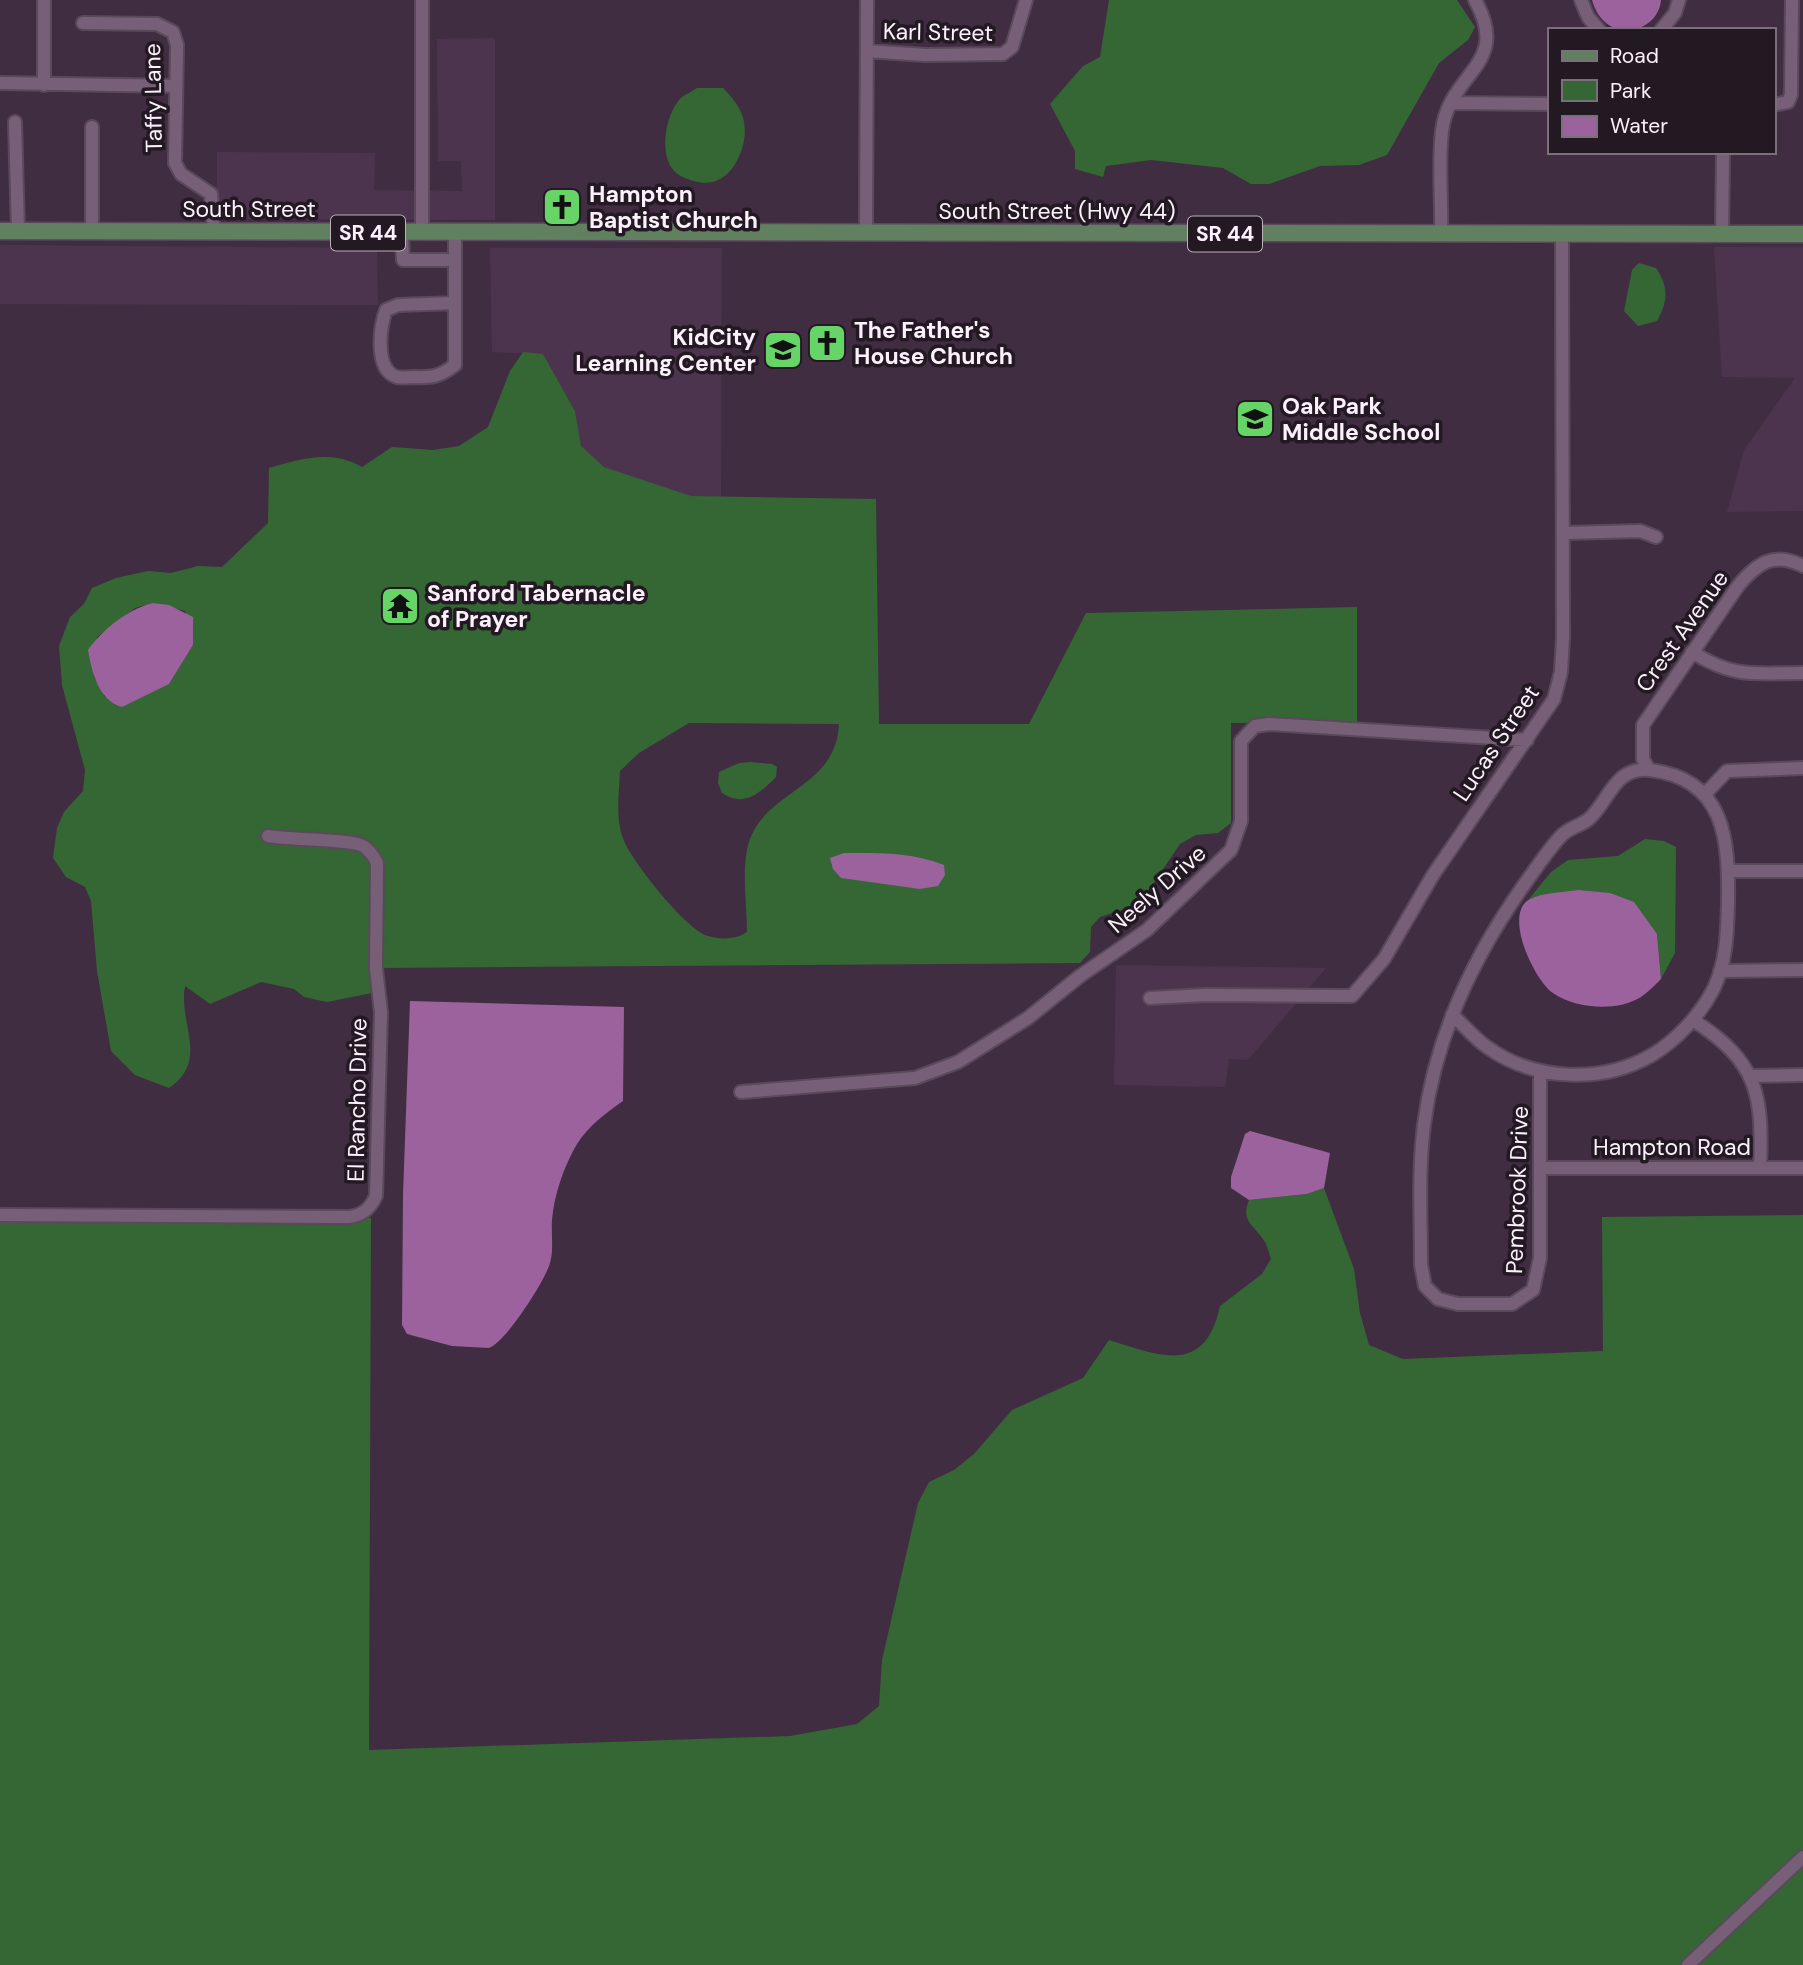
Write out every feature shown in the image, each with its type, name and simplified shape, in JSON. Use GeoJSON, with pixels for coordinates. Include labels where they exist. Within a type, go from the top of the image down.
{"type":"FeatureCollection","features":[{"type":"Feature","properties":{"kind":"main road","name":"South Street"},"geometry":{"type":"LineString","coordinates":[[0,231],[750,233]]}},
{"type":"Feature","properties":{"kind":"main road","name":"South Street (Hwy 44)"},"geometry":{"type":"LineString","coordinates":[[750,233],[1722,234]]}},
{"type":"Feature","properties":{"kind":"main road","name":"SR 44"},"geometry":{"type":"LineString","coordinates":[[1722,234],[1803,234]]}},
{"type":"Feature","properties":{"kind":"street"},"geometry":{"type":"LineString","coordinates":[[44,0],[44,85]]}},
{"type":"Feature","properties":{"kind":"street"},"geometry":{"type":"LineString","coordinates":[[422,0],[422,233]]}},
{"type":"Feature","properties":{"kind":"street"},"geometry":{"type":"LineString","coordinates":[[866,233],[867,0]]}},
{"type":"Feature","properties":{"kind":"street","name":"Karl Street"},"geometry":{"type":"LineString","coordinates":[[867,51],[953,56],[998,55],[1008,52],[1026,0]]}},
{"type":"Feature","properties":{"kind":"street"},"geometry":{"type":"LineString","coordinates":[[1441,234],[1442,131],[1451,103],[1463,80],[1485,54],[1487,24],[1475,0]]}},
{"type":"Feature","properties":{"kind":"street"},"geometry":{"type":"LineString","coordinates":[[1581,0],[1588,17],[1597,28]]}},
{"type":"Feature","properties":{"kind":"street"},"geometry":{"type":"LineString","coordinates":[[1663,28],[1670,21],[1679,0]]}},
{"type":"Feature","properties":{"kind":"street"},"geometry":{"type":"LineString","coordinates":[[1776,105],[1788,102],[1791,95],[1792,0]]}},
{"type":"Feature","properties":{"kind":"street","name":"Taffy Lane"},"geometry":{"type":"LineString","coordinates":[[83,23],[157,24],[171,30],[177,41],[175,163],[181,174],[211,194],[214,232]]}},
{"type":"Feature","properties":{"kind":"street"},"geometry":{"type":"LineString","coordinates":[[0,83],[177,86]]}},
{"type":"Feature","properties":{"kind":"street"},"geometry":{"type":"LineString","coordinates":[[1451,103],[1548,104]]}},
{"type":"Feature","properties":{"kind":"street"},"geometry":{"type":"LineString","coordinates":[[15,122],[18,231]]}},
{"type":"Feature","properties":{"kind":"street"},"geometry":{"type":"LineString","coordinates":[[92,127],[92,231]]}},
{"type":"Feature","properties":{"kind":"street"},"geometry":{"type":"LineString","coordinates":[[1722,234],[1723,154]]}},
{"type":"Feature","properties":{"kind":"street"},"geometry":{"type":"LineString","coordinates":[[402,233],[403,260],[455,260]]}},
{"type":"Feature","properties":{"kind":"street"},"geometry":{"type":"LineString","coordinates":[[455,233],[455,260],[455,303],[455,365],[438,378],[397,377],[390,372],[382,356],[383,320],[386,310],[398,305],[455,303]]}},
{"type":"Feature","properties":{"kind":"street","name":"Lucas Street"},"geometry":{"type":"LineString","coordinates":[[1150,998],[1352,996],[1384,960],[1433,875],[1554,699],[1562,672],[1565,533],[1562,234]]}},
{"type":"Feature","properties":{"kind":"street"},"geometry":{"type":"LineString","coordinates":[[1565,533],[1640,531],[1656,537]]}},
{"type":"Feature","properties":{"kind":"street","name":"Crest Avenue"},"geometry":{"type":"LineString","coordinates":[[1649,770],[1643,759],[1643,725],[1716,614],[1758,564],[1778,558],[1803,565]]}},
{"type":"Feature","properties":{"kind":"street"},"geometry":{"type":"LineString","coordinates":[[1692,652],[1724,670],[1746,673],[1803,673]]}},
{"type":"Feature","properties":{"kind":"street","name":"Neely Drive"},"geometry":{"type":"LineString","coordinates":[[741,1092],[915,1078],[958,1062],[1028,1018],[1080,976],[1147,930],[1231,850],[1241,821],[1241,741],[1255,726],[1269,724],[1527,740]]}},
{"type":"Feature","properties":{"kind":"street"},"geometry":{"type":"LineString","coordinates":[[1704,795],[1727,771],[1803,768]]}},
{"type":"Feature","properties":{"kind":"street"},"geometry":{"type":"LineString","coordinates":[[1638,770],[1649,770],[1674,776],[1704,795],[1721,824],[1728,871],[1727,939],[1714,987],[1693,1020],[1662,1048],[1626,1067],[1586,1075],[1540,1071],[1493,1051],[1452,1016],[1472,967],[1498,923],[1560,836],[1590,817],[1608,790],[1621,778],[1638,770]]}},
{"type":"Feature","properties":{"kind":"street","name":"El Rancho Drive"},"geometry":{"type":"LineString","coordinates":[[0,1215],[348,1217],[360,1214],[372,1206],[376,1196],[381,1012],[376,969],[377,863],[368,850],[356,844],[296,841],[268,836]]}},
{"type":"Feature","properties":{"kind":"street"},"geometry":{"type":"LineString","coordinates":[[1728,871],[1803,871]]}},
{"type":"Feature","properties":{"kind":"street"},"geometry":{"type":"LineString","coordinates":[[1720,971],[1803,970]]}},
{"type":"Feature","properties":{"kind":"street","name":"Pembrook Drive"},"geometry":{"type":"LineString","coordinates":[[1452,1016],[1434,1072],[1422,1147],[1421,1265],[1425,1286],[1434,1297],[1458,1304],[1513,1304],[1533,1290],[1539,1272],[1540,1071]]}},
{"type":"Feature","properties":{"kind":"street"},"geometry":{"type":"LineString","coordinates":[[1693,1020],[1723,1042],[1751,1076],[1760,1118],[1760,1168]]}},
{"type":"Feature","properties":{"kind":"street"},"geometry":{"type":"LineString","coordinates":[[1751,1076],[1803,1075]]}},
{"type":"Feature","properties":{"kind":"street","name":"Hampton Road"},"geometry":{"type":"LineString","coordinates":[[1540,1168],[1803,1168]]}},
{"type":"Feature","properties":{"kind":"street"},"geometry":{"type":"LineString","coordinates":[[1688,1965],[1803,1857]]}},
{"type":"Feature","properties":{"kind":"shaded area"},"geometry":{"type":"Polygon","coordinates":[[[495,38],[495,220],[217,219],[217,152],[375,153],[374,190],[462,191],[461,161],[438,161],[437,39],[495,38]]]}},
{"type":"Feature","properties":{"kind":"shaded area"},"geometry":{"type":"Polygon","coordinates":[[[0,245],[377,248],[378,305],[0,304],[0,245]]]}},
{"type":"Feature","properties":{"kind":"shaded area"},"geometry":{"type":"Polygon","coordinates":[[[1714,247],[1803,247],[1803,511],[1727,512],[1744,450],[1795,378],[1722,377],[1714,247]]]}},
{"type":"Feature","properties":{"kind":"shaded area"},"geometry":{"type":"Polygon","coordinates":[[[490,248],[722,248],[721,498],[690,496],[604,467],[581,447],[575,411],[543,354],[492,352],[490,248]]]}},
{"type":"Feature","properties":{"kind":"shaded area"},"geometry":{"type":"Polygon","coordinates":[[[1116,965],[1326,968],[1248,1060],[1229,1059],[1225,1087],[1114,1085],[1116,965]]]}},
{"type":"Feature","properties":{"kind":"green space"},"geometry":{"type":"Polygon","coordinates":[[[1109,0],[1457,0],[1475,27],[1468,40],[1439,63],[1387,155],[1359,165],[1320,166],[1269,184],[1251,184],[1223,168],[1151,160],[1106,166],[1103,177],[1075,169],[1075,151],[1050,104],[1083,66],[1100,57],[1109,0]]]}},
{"type":"Feature","properties":{"kind":"green space"},"geometry":{"type":"Polygon","coordinates":[[[697,88],[723,88],[742,114],[745,128],[743,145],[732,169],[720,179],[704,183],[685,178],[671,167],[665,142],[674,107],[681,98],[697,88]]]}},
{"type":"Feature","properties":{"kind":"green space"},"geometry":{"type":"Polygon","coordinates":[[[1639,263],[1656,268],[1666,294],[1657,321],[1638,326],[1624,311],[1632,270],[1639,263]]]}},
{"type":"Feature","properties":{"kind":"green space"},"geometry":{"type":"Polygon","coordinates":[[[523,352],[543,354],[575,411],[581,446],[604,467],[691,496],[876,499],[879,724],[1029,724],[1086,613],[1357,607],[1357,722],[1231,723],[1231,823],[1218,833],[1196,835],[1180,844],[1151,887],[1131,907],[1100,917],[1091,927],[1090,952],[1080,963],[373,968],[372,993],[327,1002],[304,997],[294,989],[261,982],[210,1004],[185,986],[185,1014],[190,1041],[188,1066],[169,1088],[135,1075],[111,1051],[97,971],[91,901],[85,887],[66,877],[53,858],[57,828],[64,812],[83,791],[85,770],[62,685],[59,646],[70,617],[84,604],[92,588],[116,578],[148,571],[171,573],[198,566],[222,567],[268,523],[269,468],[316,457],[339,458],[362,467],[392,447],[433,450],[459,446],[488,427],[510,371],[523,352]],[[152,603],[135,608],[97,637],[94,677],[105,697],[169,684],[193,645],[185,611],[152,603]],[[689,723],[639,753],[620,771],[619,824],[629,851],[660,893],[684,919],[705,935],[732,938],[747,932],[746,860],[754,830],[766,814],[812,778],[825,764],[835,746],[839,724],[689,723]]]}},
{"type":"Feature","properties":{"kind":"green space"},"geometry":{"type":"Polygon","coordinates":[[[739,763],[772,764],[777,767],[776,777],[758,793],[745,799],[722,793],[718,783],[719,772],[739,763]]]}},
{"type":"Feature","properties":{"kind":"green space"},"geometry":{"type":"Polygon","coordinates":[[[1645,839],[1664,841],[1676,847],[1675,953],[1661,979],[1657,934],[1578,890],[1529,899],[1551,872],[1568,860],[1618,856],[1645,839]]]}},
{"type":"Feature","properties":{"kind":"green space"},"geometry":{"type":"Polygon","coordinates":[[[1324,1188],[1354,1269],[1360,1313],[1369,1345],[1403,1359],[1603,1351],[1602,1217],[1803,1215],[1803,1852],[1681,1965],[0,1965],[0,1214],[371,1218],[369,1750],[790,1736],[857,1724],[879,1706],[882,1660],[918,1503],[929,1482],[954,1470],[974,1454],[1012,1410],[1083,1378],[1109,1340],[1163,1355],[1192,1352],[1204,1343],[1213,1328],[1220,1306],[1262,1274],[1271,1259],[1265,1242],[1247,1218],[1249,1200],[1307,1194],[1324,1188]]]}},
{"type":"Feature","properties":{"kind":"green space"},"geometry":{"type":"Polygon","coordinates":[[[1803,1863],[1803,1965],[1694,1965],[1803,1863]]]}},
{"type":"Feature","properties":{"kind":"water"},"geometry":{"type":"Polygon","coordinates":[[[1592,0],[1661,0],[1658,12],[1651,21],[1637,28],[1616,28],[1607,24],[1598,14],[1592,0]]]}},
{"type":"Feature","properties":{"kind":"water"},"geometry":{"type":"Polygon","coordinates":[[[152,603],[169,605],[193,617],[193,645],[169,684],[122,707],[102,692],[94,676],[88,650],[116,621],[152,603]]]}},
{"type":"Feature","properties":{"kind":"water"},"geometry":{"type":"Polygon","coordinates":[[[844,853],[895,854],[920,858],[944,865],[945,875],[938,886],[920,889],[841,878],[833,869],[830,858],[844,853]]]}},
{"type":"Feature","properties":{"kind":"water"},"geometry":{"type":"Polygon","coordinates":[[[1578,890],[1610,893],[1634,902],[1657,934],[1661,979],[1641,997],[1609,1007],[1573,1002],[1553,993],[1530,962],[1520,932],[1519,918],[1522,907],[1535,897],[1578,890]]]}},
{"type":"Feature","properties":{"kind":"water"},"geometry":{"type":"Polygon","coordinates":[[[410,1001],[624,1007],[623,1101],[581,1137],[572,1153],[555,1201],[552,1253],[547,1272],[514,1324],[489,1348],[452,1346],[407,1334],[402,1325],[403,1195],[410,1001]]]}},
{"type":"Feature","properties":{"kind":"water"},"geometry":{"type":"Polygon","coordinates":[[[1250,1131],[1330,1153],[1324,1188],[1307,1194],[1249,1200],[1231,1188],[1231,1177],[1245,1134],[1250,1131]]]}},
{"type":"Feature","properties":{"kind":"place","name":"Hampton Baptist Church"},"geometry":{"type":"Point","coordinates":[562,207]}},
{"type":"Feature","properties":{"kind":"place","name":"The Father's House Church"},"geometry":{"type":"Point","coordinates":[827,343]}},
{"type":"Feature","properties":{"kind":"place","name":"KidCity Learning Center"},"geometry":{"type":"Point","coordinates":[783,350]}},
{"type":"Feature","properties":{"kind":"place","name":"Oak Park Middle School"},"geometry":{"type":"Point","coordinates":[1255,419]}},
{"type":"Feature","properties":{"kind":"place","name":"Sanford Tabernacle of Prayer"},"geometry":{"type":"Point","coordinates":[400,606]}}]}
